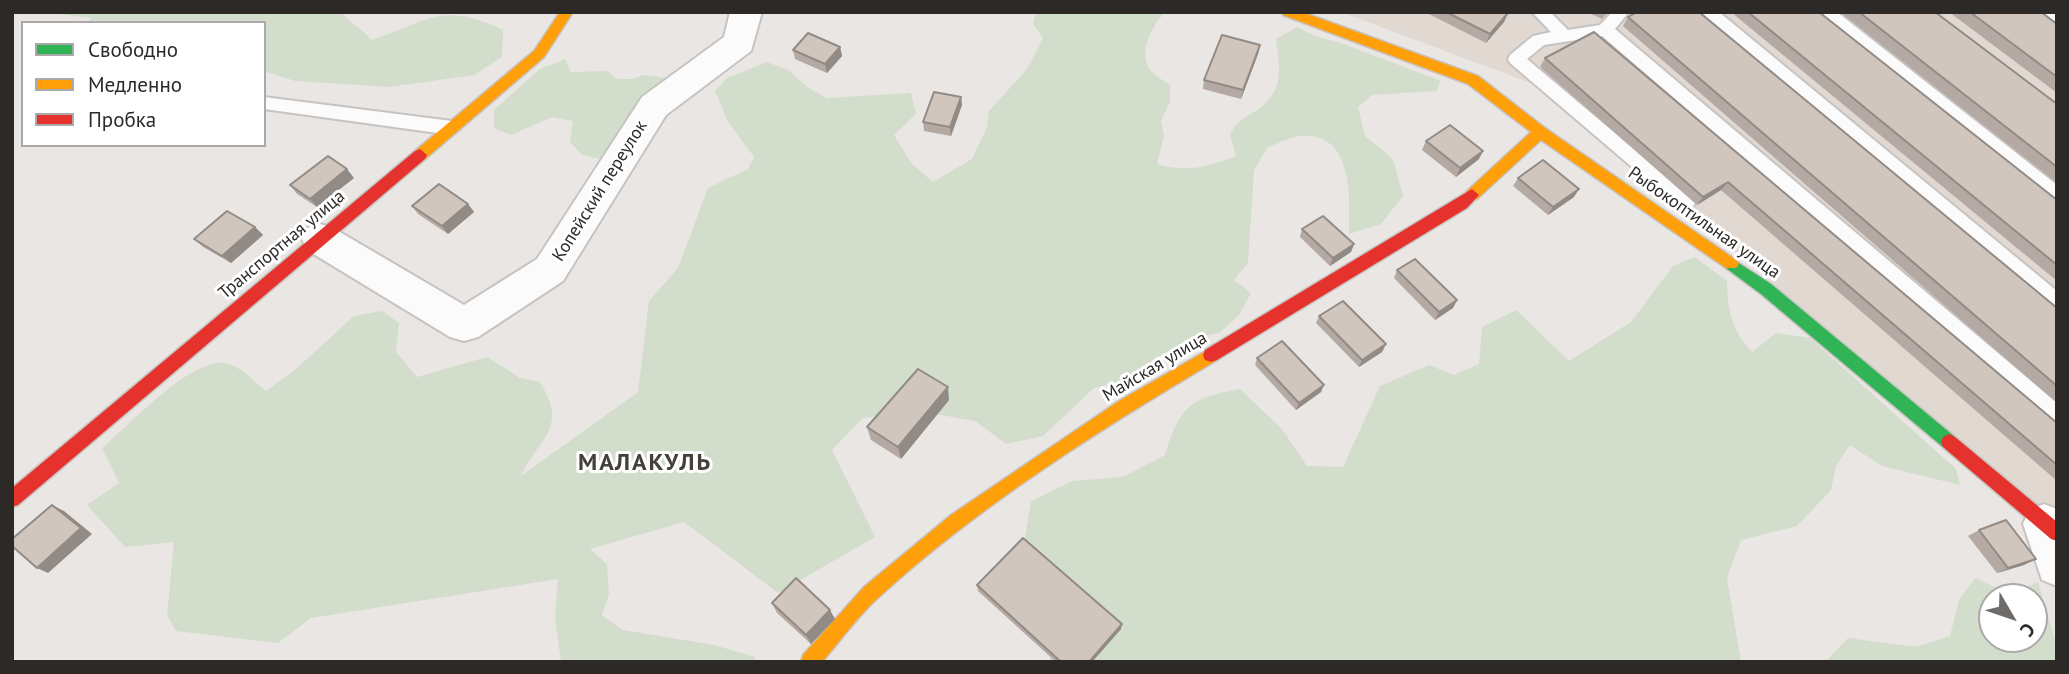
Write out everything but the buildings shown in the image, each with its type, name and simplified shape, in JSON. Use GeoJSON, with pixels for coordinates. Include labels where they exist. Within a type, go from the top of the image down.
{"type":"FeatureCollection","features":[{"type":"Feature","properties":{"kind":"street","name":"Транспортная улица"},"geometry":{"type":"LineString","coordinates":[[12,499],[539,54],[567,12]]}},
{"type":"Feature","properties":{"kind":"street","name":"Копейский переулок"},"geometry":{"type":"LineString","coordinates":[[320,239],[464,325],[551,270],[654,106],[739,43],[746,12]]}},
{"type":"Feature","properties":{"kind":"street","name":"Рыбокоптильная улица"},"geometry":{"type":"LineString","coordinates":[[1288,12],[1473,80],[1540,132],[1766,289],[2051,529]]}},
{"type":"Feature","properties":{"kind":"street","name":"Майская улица"},"geometry":{"type":"LineString","coordinates":[[810,662],[870,593],[957,521],[1125,406],[1462,204],[1540,132]]}},
{"type":"Feature","properties":{"kind":"street"},"geometry":{"type":"LineString","coordinates":[[2051,529],[2057,565]]}},
{"type":"Feature","properties":{"kind":"lane"},"geometry":{"type":"LineString","coordinates":[[1539,12],[1564,36]]}},
{"type":"Feature","properties":{"kind":"lane"},"geometry":{"type":"LineString","coordinates":[[1621,12],[1605,30],[1539,40],[1516,59],[1686,203]]}},
{"type":"Feature","properties":{"kind":"lane"},"geometry":{"type":"LineString","coordinates":[[1708,12],[2057,302]]}},
{"type":"Feature","properties":{"kind":"lane"},"geometry":{"type":"LineString","coordinates":[[1826,12],[2057,195]]}},
{"type":"Feature","properties":{"kind":"lane"},"geometry":{"type":"LineString","coordinates":[[2043,12],[2057,22]]}},
{"type":"Feature","properties":{"kind":"lane"},"geometry":{"type":"LineString","coordinates":[[1605,30],[2057,416]]}},
{"type":"Feature","properties":{"kind":"lane"},"geometry":{"type":"LineString","coordinates":[[266,103],[452,128]]}},
{"type":"Feature","properties":{"kind":"shaded area"},"geometry":{"type":"Polygon","coordinates":[[[1341,12],[2057,12],[2057,521],[1536,85],[1341,12]]]}},
{"type":"Feature","properties":{"kind":"green space"},"geometry":{"type":"Polygon","coordinates":[[[40,12],[341,12],[371,40],[435,17],[465,16],[503,30],[502,57],[474,75],[389,87],[295,81],[266,72],[266,21],[89,21],[91,18],[40,12]]]}},
{"type":"Feature","properties":{"kind":"green space"},"geometry":{"type":"Polygon","coordinates":[[[1036,12],[1165,12],[1151,32],[1145,55],[1151,71],[1170,85],[1170,102],[1161,121],[1164,136],[1157,164],[1167,167],[1197,168],[1236,156],[1230,134],[1240,121],[1271,97],[1276,89],[1279,71],[1276,39],[1297,27],[1317,37],[1341,43],[1441,81],[1436,91],[1372,95],[1358,107],[1365,136],[1393,159],[1403,196],[1381,224],[1349,234],[1345,169],[1330,144],[1317,137],[1299,136],[1268,147],[1254,170],[1248,263],[1234,280],[1251,293],[1239,315],[1219,333],[1196,338],[1157,357],[1130,380],[1094,388],[1043,436],[1006,444],[975,421],[918,411],[863,418],[832,450],[875,537],[778,593],[684,522],[590,549],[607,564],[609,594],[602,615],[623,630],[714,645],[755,657],[753,662],[561,662],[555,617],[558,579],[311,618],[278,643],[176,631],[167,615],[174,542],[125,547],[87,505],[119,483],[102,448],[178,381],[212,364],[226,363],[242,371],[266,391],[296,369],[354,316],[382,311],[399,323],[396,352],[417,377],[487,357],[520,378],[540,382],[552,412],[551,423],[548,433],[521,476],[638,392],[649,301],[678,268],[708,188],[748,169],[754,157],[727,120],[715,91],[727,78],[767,62],[790,71],[807,87],[827,98],[911,93],[916,114],[894,135],[911,163],[933,182],[972,159],[987,127],[989,111],[1027,69],[1043,38],[1033,24],[1036,12]]]}},
{"type":"Feature","properties":{"kind":"green space"},"geometry":{"type":"Polygon","coordinates":[[[565,59],[571,72],[607,71],[617,79],[633,79],[643,75],[666,78],[634,112],[600,159],[582,155],[570,142],[573,121],[552,117],[511,135],[494,128],[494,110],[540,69],[565,59]]]}},
{"type":"Feature","properties":{"kind":"green space"},"geometry":{"type":"Polygon","coordinates":[[[1695,257],[1727,281],[1732,319],[1739,335],[1752,352],[1776,333],[1810,338],[1956,469],[1960,485],[1882,466],[1850,445],[1836,466],[1831,490],[1797,526],[1741,540],[1727,578],[1741,662],[1048,662],[1069,620],[1024,544],[1031,501],[1073,481],[1123,477],[1165,455],[1176,425],[1189,407],[1209,396],[1240,389],[1282,429],[1307,466],[1343,467],[1380,386],[1429,365],[1454,375],[1479,364],[1482,327],[1516,310],[1569,361],[1631,322],[1673,266],[1695,257]]]}},
{"type":"Feature","properties":{"kind":"green space"},"geometry":{"type":"Polygon","coordinates":[[[1975,578],[1986,583],[1978,583],[1978,653],[2048,653],[2048,616],[2057,647],[2057,662],[1825,662],[1848,638],[1916,647],[1950,636],[1959,600],[1975,578]]]}},
{"type":"Feature","properties":{"kind":"traffic: fast"},"geometry":{"type":"LineString","coordinates":[[1731,264],[1766,289],[1949,442]]}},
{"type":"Feature","properties":{"kind":"traffic: slow"},"geometry":{"type":"LineString","coordinates":[[420,155],[539,54],[567,12]]}},
{"type":"Feature","properties":{"kind":"traffic: slow"},"geometry":{"type":"LineString","coordinates":[[1288,12],[1473,80],[1540,132],[1731,264]]}},
{"type":"Feature","properties":{"kind":"traffic: slow"},"geometry":{"type":"LineString","coordinates":[[1472,195],[1540,132]]}},
{"type":"Feature","properties":{"kind":"traffic: slow"},"geometry":{"type":"LineString","coordinates":[[810,662],[870,593],[957,521],[1125,406],[1211,355]]}},
{"type":"Feature","properties":{"kind":"traffic: jam"},"geometry":{"type":"LineString","coordinates":[[12,499],[420,155]]}},
{"type":"Feature","properties":{"kind":"traffic: jam"},"geometry":{"type":"LineString","coordinates":[[1211,355],[1462,204],[1472,195]]}},
{"type":"Feature","properties":{"kind":"traffic: jam"},"geometry":{"type":"LineString","coordinates":[[1949,442],[2057,533]]}},
{"type":"Feature","properties":{"kind":"district","name":"МАЛАКУЛЬ"},"geometry":{"type":"Point","coordinates":[645,463]}}]}
